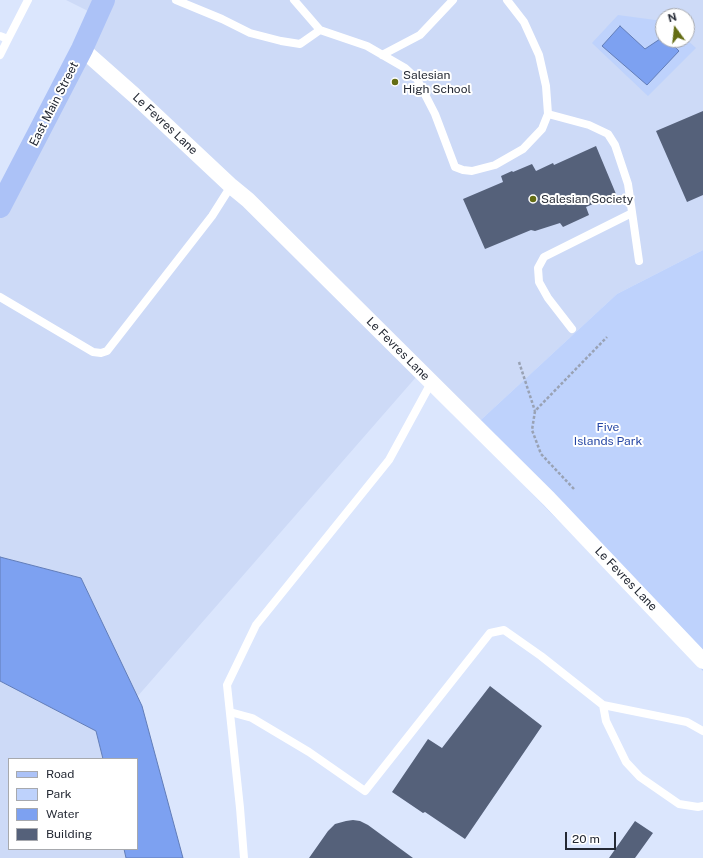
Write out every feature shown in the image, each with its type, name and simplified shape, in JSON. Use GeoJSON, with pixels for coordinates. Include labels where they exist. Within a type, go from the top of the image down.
{"type":"FeatureCollection","features":[{"type":"Feature","properties":{"kind":"main road","name":"East Main Street"},"geometry":{"type":"LineString","coordinates":[[0,207],[82,49],[104,0]]}},
{"type":"Feature","properties":{"kind":"street","name":"Le Fevres Lane"},"geometry":{"type":"LineString","coordinates":[[82,49],[248,200],[549,499],[703,660]]}},
{"type":"Feature","properties":{"kind":"lane"},"geometry":{"type":"LineString","coordinates":[[0,55],[4,38],[28,0]]}},
{"type":"Feature","properties":{"kind":"lane"},"geometry":{"type":"LineString","coordinates":[[176,0],[222,19],[250,33],[281,41],[300,44],[320,30]]}},
{"type":"Feature","properties":{"kind":"lane"},"geometry":{"type":"LineString","coordinates":[[294,0],[320,30],[367,46],[405,68],[417,79],[435,114],[455,167],[472,171],[495,165],[523,149],[542,129],[548,114],[546,86],[539,56],[524,22],[507,0]]}},
{"type":"Feature","properties":{"kind":"lane"},"geometry":{"type":"LineString","coordinates":[[382,54],[420,35],[453,0]]}},
{"type":"Feature","properties":{"kind":"lane"},"geometry":{"type":"LineString","coordinates":[[548,114],[588,125],[608,134],[615,145],[628,184],[639,261]]}},
{"type":"Feature","properties":{"kind":"lane"},"geometry":{"type":"LineString","coordinates":[[0,297],[93,352],[101,353],[107,351],[212,216],[231,186]]}},
{"type":"Feature","properties":{"kind":"lane"},"geometry":{"type":"LineString","coordinates":[[572,329],[548,298],[539,282],[538,268],[544,257],[632,213]]}},
{"type":"Feature","properties":{"kind":"lane"},"geometry":{"type":"LineString","coordinates":[[244,858],[227,685],[256,625],[388,460],[431,383]]}},
{"type":"Feature","properties":{"kind":"lane"},"geometry":{"type":"LineString","coordinates":[[230,712],[252,718],[309,752],[365,792],[490,633],[504,630],[541,656],[603,705],[687,722],[703,731]]}},
{"type":"Feature","properties":{"kind":"lane"},"geometry":{"type":"LineString","coordinates":[[603,705],[606,721],[626,762],[640,777],[679,804],[698,807],[703,806]]}},
{"type":"Feature","properties":{"kind":"path"},"geometry":{"type":"LineString","coordinates":[[535,411],[607,337]]}},
{"type":"Feature","properties":{"kind":"path"},"geometry":{"type":"LineString","coordinates":[[519,362],[535,411],[532,430],[541,454],[574,489]]}},
{"type":"Feature","properties":{"kind":"shaded area"},"geometry":{"type":"Polygon","coordinates":[[[66,0],[703,0],[703,250],[617,294],[470,430],[417,376],[137,697],[81,578],[0,557],[0,208],[100,17],[66,0]]]}},
{"type":"Feature","properties":{"kind":"shaded area"},"geometry":{"type":"Polygon","coordinates":[[[0,681],[96,731],[103,758],[8,758],[8,850],[124,850],[126,858],[0,858],[0,681]]]}},
{"type":"Feature","properties":{"kind":"green space"},"geometry":{"type":"Polygon","coordinates":[[[618,15],[655,20],[655,48],[696,48],[648,96],[592,43],[618,15]]]}},
{"type":"Feature","properties":{"kind":"green space","name":"Five Islands Park"},"geometry":{"type":"Polygon","coordinates":[[[703,250],[703,671],[470,430],[617,294],[703,250]]]}},
{"type":"Feature","properties":{"kind":"water"},"geometry":{"type":"Polygon","coordinates":[[[620,26],[645,49],[655,42],[655,48],[676,48],[679,51],[647,85],[602,46],[620,26]]]}},
{"type":"Feature","properties":{"kind":"water"},"geometry":{"type":"Polygon","coordinates":[[[0,557],[81,578],[142,706],[183,858],[126,858],[124,850],[138,850],[138,758],[103,758],[96,731],[0,681],[0,557]]]}},
{"type":"Feature","properties":{"kind":"building"},"geometry":{"type":"Polygon","coordinates":[[[703,111],[703,195],[687,202],[656,131],[703,111]]]}},
{"type":"Feature","properties":{"kind":"building"},"geometry":{"type":"Polygon","coordinates":[[[596,146],[616,194],[586,207],[589,215],[563,227],[560,223],[535,231],[531,230],[485,249],[463,199],[503,182],[501,176],[512,171],[513,172],[532,164],[536,171],[553,163],[554,165],[596,146]]]}},
{"type":"Feature","properties":{"kind":"building"},"geometry":{"type":"Polygon","coordinates":[[[490,686],[542,726],[465,839],[392,792],[428,739],[442,748],[490,686]]]}},
{"type":"Feature","properties":{"kind":"building"},"geometry":{"type":"Polygon","coordinates":[[[353,820],[360,821],[368,825],[413,858],[309,858],[328,831],[335,824],[353,820]]]}},
{"type":"Feature","properties":{"kind":"building"},"geometry":{"type":"Polygon","coordinates":[[[635,821],[653,833],[635,858],[609,858],[635,821]]]}},
{"type":"Feature","properties":{"kind":"place","name":"Salesian High School"},"geometry":{"type":"Point","coordinates":[395,82]}},
{"type":"Feature","properties":{"kind":"place","name":"Salesian Society"},"geometry":{"type":"Point","coordinates":[533,199]}}]}
